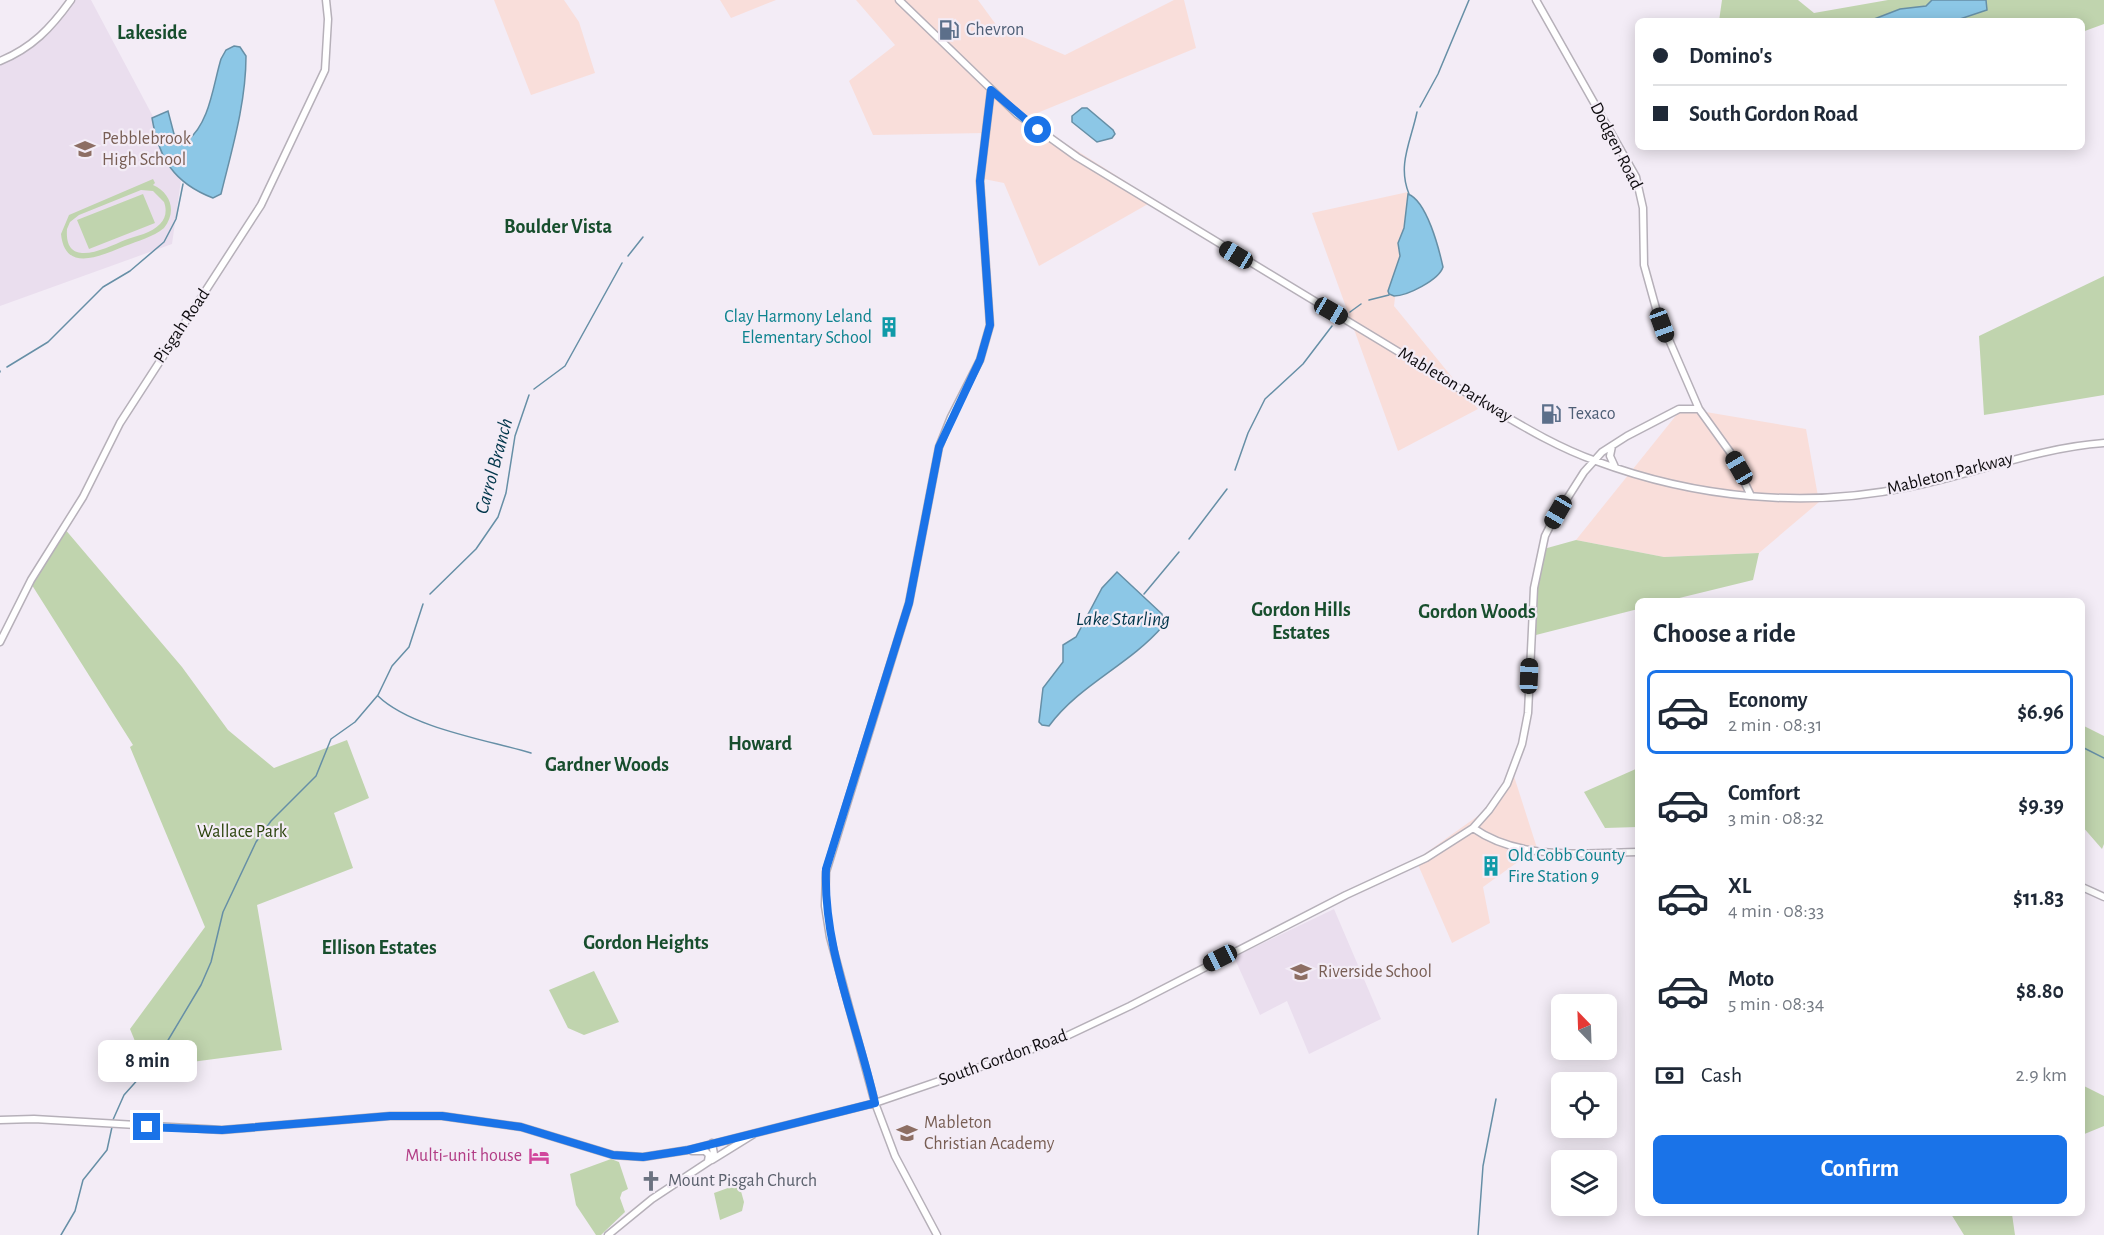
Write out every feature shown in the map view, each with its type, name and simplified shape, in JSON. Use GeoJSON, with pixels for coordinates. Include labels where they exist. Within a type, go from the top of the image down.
{"type":"FeatureCollection","features":[{"type":"Feature","properties":{"kind":"street"},"geometry":{"type":"LineString","coordinates":[[0,61],[32,44],[56,20],[71,0]]}},
{"type":"Feature","properties":{"kind":"street","name":"Pisgah Road"},"geometry":{"type":"LineString","coordinates":[[0,642],[31,579],[82,497],[125,414],[261,205],[325,70],[328,19],[326,0]]}},
{"type":"Feature","properties":{"kind":"street","name":"Mableton Parkway"},"geometry":{"type":"LineString","coordinates":[[899,0],[991,90],[1051,140],[1492,408],[1550,441],[1594,461],[1688,488],[1751,496],[1846,496],[1901,489],[2041,452],[2104,443]]}},
{"type":"Feature","properties":{"kind":"street","name":"Dodgen Road"},"geometry":{"type":"LineString","coordinates":[[1536,0],[1636,177],[1643,208],[1643,256],[1651,293],[1667,338],[1699,409],[1730,452],[1751,496]]}},
{"type":"Feature","properties":{"kind":"street"},"geometry":{"type":"LineString","coordinates":[[937,1235],[900,1166],[875,1103],[830,938],[825,906],[826,869],[909,603],[939,447],[980,360],[990,325],[980,181],[991,90]]}},
{"type":"Feature","properties":{"kind":"street","name":"South Gordon Road"},"geometry":{"type":"LineString","coordinates":[[0,1119],[222,1130],[390,1116],[442,1116],[543,1132],[613,1155],[643,1157],[688,1150],[875,1103],[1056,1041],[1098,1022],[1317,909],[1426,858],[1473,828],[1507,784],[1522,744],[1528,713],[1534,588],[1545,536],[1584,472],[1612,445],[1679,410],[1699,409]]}},
{"type":"Feature","properties":{"kind":"street"},"geometry":{"type":"LineString","coordinates":[[1612,445],[1610,456],[1615,468]]}},
{"type":"Feature","properties":{"kind":"street"},"geometry":{"type":"LineString","coordinates":[[1473,828],[1503,845],[1521,849],[1571,853],[1635,852]]}},
{"type":"Feature","properties":{"kind":"street"},"geometry":{"type":"LineString","coordinates":[[2085,888],[2104,897]]}},
{"type":"Feature","properties":{"kind":"street"},"geometry":{"type":"LineString","coordinates":[[608,1235],[652,1200],[762,1130]]}},
{"type":"Feature","properties":{"kind":"street"},"geometry":{"type":"LineString","coordinates":[[706,1164],[713,1158],[712,1143]]}},
{"type":"Feature","properties":{"kind":"street"},"geometry":{"type":"LineString","coordinates":[[688,1150],[705,1151],[710,1155],[706,1164]]}},
{"type":"Feature","properties":{"kind":"shaded area","name":"Pebblebrook High School"},"geometry":{"type":"Polygon","coordinates":[[[72,0],[91,0],[174,156],[181,180],[172,244],[0,306],[0,57],[24,49],[72,0]]]}},
{"type":"Feature","properties":{"kind":"shaded area"},"geometry":{"type":"Polygon","coordinates":[[[494,0],[564,0],[579,22],[595,73],[531,95],[494,0]]]}},
{"type":"Feature","properties":{"kind":"shaded area"},"geometry":{"type":"Polygon","coordinates":[[[720,0],[776,0],[731,18],[720,0]]]}},
{"type":"Feature","properties":{"kind":"shaded area"},"geometry":{"type":"Polygon","coordinates":[[[856,0],[978,0],[997,26],[1065,55],[1174,0],[1184,0],[1196,48],[1025,118],[1155,200],[1039,266],[1004,183],[984,179],[985,133],[873,135],[849,81],[895,45],[856,0]]]}},
{"type":"Feature","properties":{"kind":"shaded area"},"geometry":{"type":"Polygon","coordinates":[[[1408,192],[1394,306],[1478,409],[1398,451],[1312,213],[1408,192]]]}},
{"type":"Feature","properties":{"kind":"shaded area"},"geometry":{"type":"Polygon","coordinates":[[[1682,408],[1806,429],[1819,502],[1759,553],[1664,557],[1576,540],[1682,408]]]}},
{"type":"Feature","properties":{"kind":"shaded area"},"geometry":{"type":"Polygon","coordinates":[[[1512,770],[1537,848],[1483,887],[1490,923],[1452,943],[1416,860],[1482,813],[1512,770]]]}},
{"type":"Feature","properties":{"kind":"shaded area","name":"Riverside School"},"geometry":{"type":"Polygon","coordinates":[[[1334,909],[1381,1019],[1309,1054],[1287,1001],[1260,1015],[1234,957],[1334,909]]]}},
{"type":"Feature","properties":{"kind":"green space"},"geometry":{"type":"Polygon","coordinates":[[[1722,0],[1798,0],[1814,13],[1888,0],[2104,0],[2104,24],[2085,31],[2085,18],[1719,18],[1722,0]]]}},
{"type":"Feature","properties":{"kind":"green space"},"geometry":{"type":"Polygon","coordinates":[[[153,179],[155,183],[153,185],[168,198],[171,209],[168,222],[155,234],[106,254],[86,258],[77,258],[69,254],[64,246],[61,234],[69,215],[153,179]],[[141,190],[79,215],[70,222],[67,229],[68,242],[72,249],[79,253],[98,251],[153,230],[164,219],[165,208],[164,202],[153,191],[141,190]]]}},
{"type":"Feature","properties":{"kind":"green space"},"geometry":{"type":"Polygon","coordinates":[[[143,194],[155,223],[89,249],[77,220],[143,194]]]}},
{"type":"Feature","properties":{"kind":"green space"},"geometry":{"type":"Polygon","coordinates":[[[2104,276],[2104,395],[1984,415],[1979,336],[2104,276]]]}},
{"type":"Feature","properties":{"kind":"green space","name":"Wallace Park"},"geometry":{"type":"Polygon","coordinates":[[[64,528],[182,667],[228,730],[274,768],[347,740],[369,798],[334,813],[353,868],[257,905],[282,1050],[146,1068],[130,1029],[205,927],[130,747],[133,745],[30,582],[64,528]]]}},
{"type":"Feature","properties":{"kind":"green space"},"geometry":{"type":"Polygon","coordinates":[[[1576,540],[1664,557],[1759,553],[1753,580],[1679,598],[1635,598],[1635,610],[1532,636],[1540,550],[1576,540]]]}},
{"type":"Feature","properties":{"kind":"green space"},"geometry":{"type":"Polygon","coordinates":[[[2085,726],[2104,736],[2104,844],[2102,849],[2085,829],[2085,726]]]}},
{"type":"Feature","properties":{"kind":"green space"},"geometry":{"type":"Polygon","coordinates":[[[1635,769],[1635,827],[1605,828],[1584,792],[1635,769]]]}},
{"type":"Feature","properties":{"kind":"green space"},"geometry":{"type":"Polygon","coordinates":[[[594,971],[619,1022],[584,1035],[568,1028],[549,990],[594,971]]]}},
{"type":"Feature","properties":{"kind":"green space"},"geometry":{"type":"Polygon","coordinates":[[[2085,1086],[2104,1096],[2104,1126],[2085,1134],[2085,1086]]]}},
{"type":"Feature","properties":{"kind":"green space"},"geometry":{"type":"Polygon","coordinates":[[[611,1159],[619,1162],[628,1189],[622,1192],[620,1198],[625,1212],[601,1235],[596,1235],[576,1205],[570,1174],[611,1159]]]}},
{"type":"Feature","properties":{"kind":"green space"},"geometry":{"type":"Polygon","coordinates":[[[739,1184],[744,1202],[742,1211],[720,1220],[714,1193],[739,1184]]]}},
{"type":"Feature","properties":{"kind":"green space"},"geometry":{"type":"Polygon","coordinates":[[[1952,1216],[2012,1216],[2015,1235],[1964,1235],[1952,1216]]]}},
{"type":"Feature","properties":{"kind":"water"},"geometry":{"type":"Polygon","coordinates":[[[1932,0],[1986,0],[1987,10],[1963,18],[1877,18],[1900,9],[1926,6],[1932,0]]]}},
{"type":"Feature","properties":{"kind":"water"},"geometry":{"type":"Polygon","coordinates":[[[234,46],[240,47],[246,56],[244,91],[221,194],[213,198],[188,185],[170,168],[159,146],[152,118],[168,111],[174,134],[187,141],[195,133],[206,114],[221,59],[226,50],[234,46]]]}},
{"type":"Feature","properties":{"kind":"water"},"geometry":{"type":"Polygon","coordinates":[[[1082,108],[1087,108],[1113,130],[1115,134],[1112,138],[1097,142],[1072,122],[1072,116],[1082,108]]]}},
{"type":"Feature","properties":{"kind":"water"},"geometry":{"type":"Polygon","coordinates":[[[1408,194],[1415,198],[1426,215],[1443,267],[1435,277],[1422,286],[1394,296],[1388,291],[1400,256],[1398,243],[1404,228],[1408,194]]]}},
{"type":"Feature","properties":{"kind":"water","name":"Lake Starling"},"geometry":{"type":"Polygon","coordinates":[[[1117,572],[1162,614],[1162,627],[1135,653],[1075,699],[1049,726],[1042,725],[1039,722],[1043,688],[1063,662],[1063,645],[1076,637],[1102,588],[1117,572]]]}},
{"type":"Feature","properties":{"kind":"waterway"},"geometry":{"type":"LineString","coordinates":[[1420,107],[1438,74],[1469,0]]}},
{"type":"Feature","properties":{"kind":"waterway"},"geometry":{"type":"LineString","coordinates":[[1409,194],[1404,173],[1406,153],[1417,112]]}},
{"type":"Feature","properties":{"kind":"waterway"},"geometry":{"type":"LineString","coordinates":[[7,367],[48,342],[103,287],[130,271],[164,242],[176,219],[183,184]]}},
{"type":"Feature","properties":{"kind":"waterway"},"geometry":{"type":"LineString","coordinates":[[628,256],[643,237]]}},
{"type":"Feature","properties":{"kind":"waterway"},"geometry":{"type":"LineString","coordinates":[[534,389],[565,366],[622,263]]}},
{"type":"Feature","properties":{"kind":"waterway"},"geometry":{"type":"LineString","coordinates":[[1369,300],[1389,295]]}},
{"type":"Feature","properties":{"kind":"waterway"},"geometry":{"type":"LineString","coordinates":[[1350,312],[1361,304]]}},
{"type":"Feature","properties":{"kind":"waterway"},"geometry":{"type":"LineString","coordinates":[[1235,470],[1248,433],[1265,399],[1303,364],[1332,326]]}},
{"type":"Feature","properties":{"kind":"waterway","name":"Carrol Branch"},"geometry":{"type":"LineString","coordinates":[[430,594],[476,549],[498,517],[506,493],[515,436],[529,395]]}},
{"type":"Feature","properties":{"kind":"waterway"},"geometry":{"type":"LineString","coordinates":[[1189,539],[1227,489]]}},
{"type":"Feature","properties":{"kind":"waterway"},"geometry":{"type":"LineString","coordinates":[[1144,594],[1179,552]]}},
{"type":"Feature","properties":{"kind":"waterway"},"geometry":{"type":"LineString","coordinates":[[112,1122],[124,1095],[158,1057],[201,985],[211,962],[223,912],[256,842],[271,821],[316,776],[331,739],[355,722],[378,695],[392,666],[409,647],[423,604]]}},
{"type":"Feature","properties":{"kind":"waterway"},"geometry":{"type":"LineString","coordinates":[[378,696],[392,707],[429,725],[531,753]]}},
{"type":"Feature","properties":{"kind":"waterway"},"geometry":{"type":"LineString","coordinates":[[2085,748],[2104,758]]}},
{"type":"Feature","properties":{"kind":"waterway"},"geometry":{"type":"LineString","coordinates":[[1478,1235],[1483,1166],[1496,1099]]}},
{"type":"Feature","properties":{"kind":"waterway"},"geometry":{"type":"LineString","coordinates":[[61,1235],[75,1211],[83,1180],[107,1150],[112,1127]]}},
{"type":"Feature","properties":{"kind":"place","name":"Chevron"},"geometry":{"type":"Point","coordinates":[949,30]}},
{"type":"Feature","properties":{"kind":"place","name":"Pebblebrook High School"},"geometry":{"type":"Point","coordinates":[85,149]}},
{"type":"Feature","properties":{"kind":"place","name":"Clay Harmony Leland Elementary School"},"geometry":{"type":"Point","coordinates":[889,327]}},
{"type":"Feature","properties":{"kind":"place","name":"Texaco"},"geometry":{"type":"Point","coordinates":[1551,414]}},
{"type":"Feature","properties":{"kind":"place","name":"Old Cobb County Fire Station 9"},"geometry":{"type":"Point","coordinates":[1491,866]}},
{"type":"Feature","properties":{"kind":"place","name":"Riverside School"},"geometry":{"type":"Point","coordinates":[1301,972]}},
{"type":"Feature","properties":{"kind":"place","name":"Mableton Christian Academy"},"geometry":{"type":"Point","coordinates":[907,1133]}},
{"type":"Feature","properties":{"kind":"place","name":"Multi-unit house"},"geometry":{"type":"Point","coordinates":[539,1156]}},
{"type":"Feature","properties":{"kind":"place","name":"Mount Pisgah Church"},"geometry":{"type":"Point","coordinates":[651,1181]}},
{"type":"Feature","properties":{"kind":"district","name":"Lakeside"},"geometry":{"type":"Point","coordinates":[152,33]}},
{"type":"Feature","properties":{"kind":"district","name":"Boulder Vista"},"geometry":{"type":"Point","coordinates":[558,227]}},
{"type":"Feature","properties":{"kind":"district","name":"Gordon Woods"},"geometry":{"type":"Point","coordinates":[1477,612]}},
{"type":"Feature","properties":{"kind":"district","name":"Gordon Hills Estates"},"geometry":{"type":"Point","coordinates":[1301,622]}},
{"type":"Feature","properties":{"kind":"district","name":"Howard"},"geometry":{"type":"Point","coordinates":[760,744]}},
{"type":"Feature","properties":{"kind":"district","name":"Gardner Woods"},"geometry":{"type":"Point","coordinates":[607,765]}},
{"type":"Feature","properties":{"kind":"district","name":"Gordon Heights"},"geometry":{"type":"Point","coordinates":[646,943]}},
{"type":"Feature","properties":{"kind":"district","name":"Ellison Estates"},"geometry":{"type":"Point","coordinates":[379,948]}},
{"type":"Feature","properties":{"kind":"route"},"geometry":{"type":"LineString","coordinates":[[147,1127],[222,1130],[390,1116],[442,1116],[521,1127],[613,1155],[643,1157],[671,1154],[875,1103],[848,996],[830,938],[825,906],[826,869],[909,603],[939,447],[951,417],[980,360],[990,325],[980,181],[991,90],[1038,130]]}}]}
